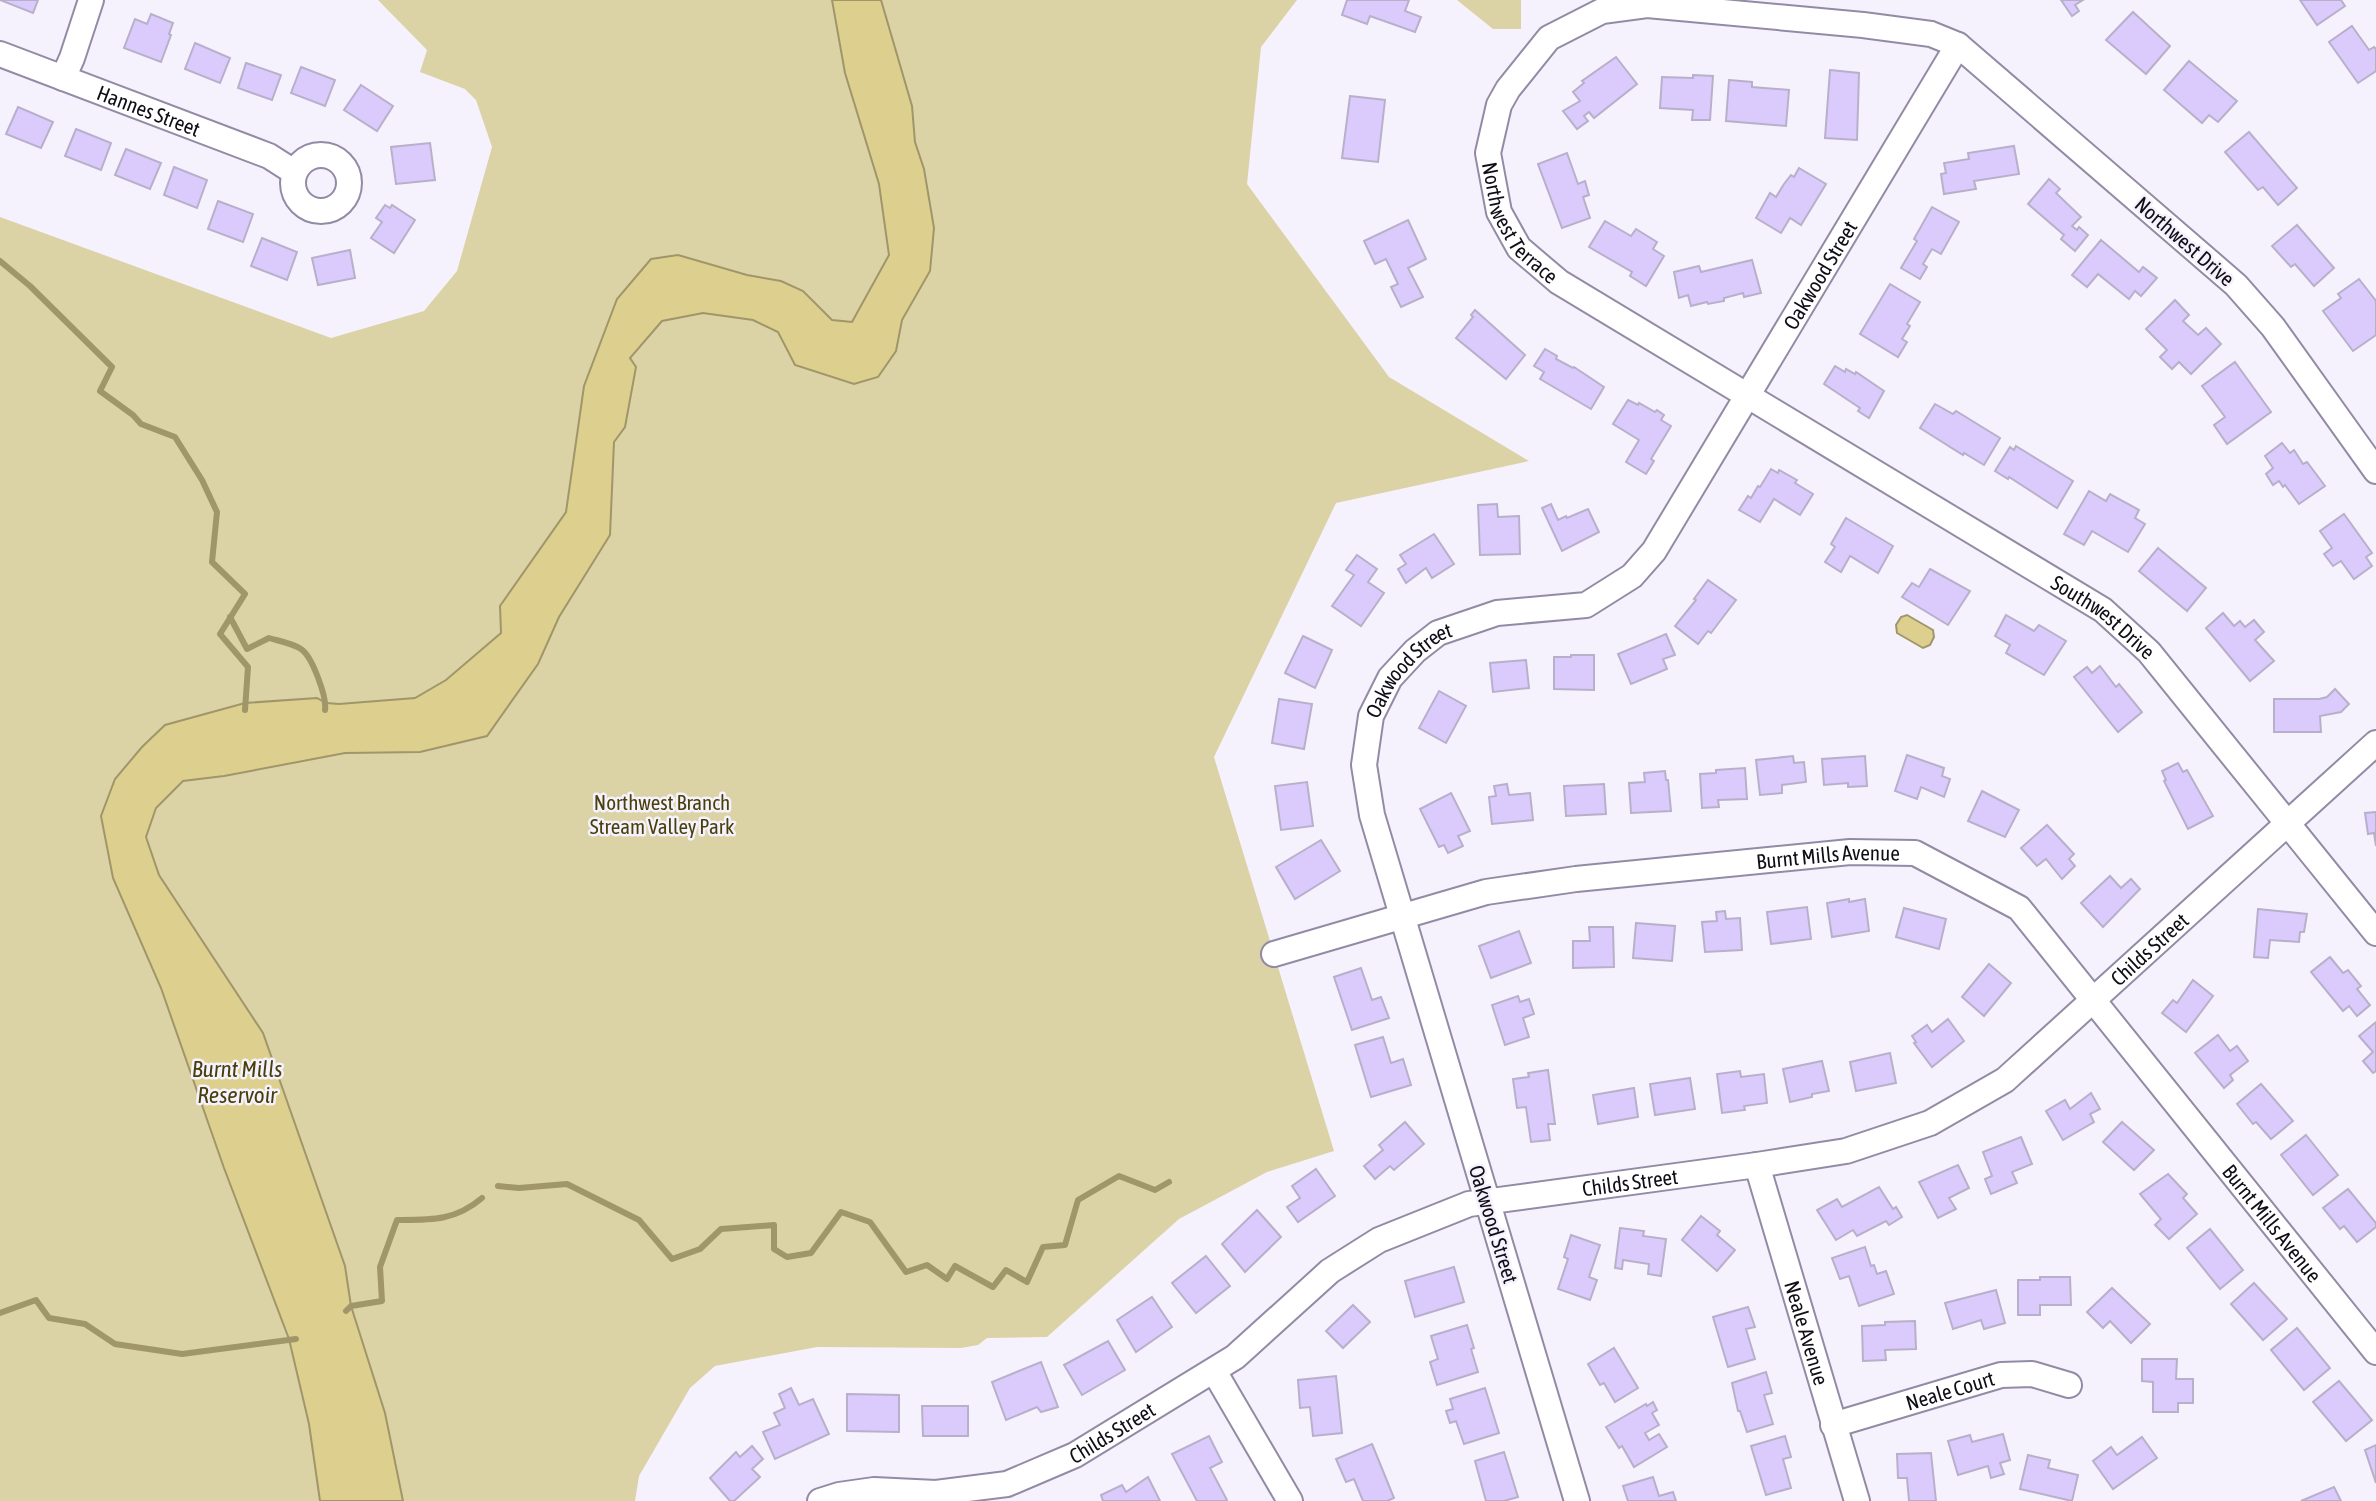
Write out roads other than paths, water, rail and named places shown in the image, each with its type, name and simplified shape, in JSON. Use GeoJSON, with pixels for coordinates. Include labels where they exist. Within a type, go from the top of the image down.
{"type":"FeatureCollection","features":[{"type":"Feature","properties":{"kind":"street"},"geometry":{"type":"LineString","coordinates":[[63,78],[92,0]]}},
{"type":"Feature","properties":{"kind":"street","name":"Northwest Terrace"},"geometry":{"type":"LineString","coordinates":[[1748,398],[1559,282],[1519,248],[1499,212],[1488,153],[1499,105],[1508,89],[1549,38],[1602,11],[1647,5],[1877,27],[1931,34],[1958,44]]}},
{"type":"Feature","properties":{"kind":"street","name":"Oakwood Street"},"geometry":{"type":"LineString","coordinates":[[1577,1501],[1372,815],[1364,765],[1371,716],[1390,678],[1415,651],[1438,634],[1497,613],[1586,605],[1632,576],[1654,551],[1958,44]]}},
{"type":"Feature","properties":{"kind":"street","name":"Northwest Drive"},"geometry":{"type":"LineString","coordinates":[[1958,44],[2236,285],[2273,327],[2376,471]]}},
{"type":"Feature","properties":{"kind":"street","name":"Hannes Street"},"geometry":{"type":"LineString","coordinates":[[0,54],[270,156],[294,172]]}},
{"type":"Feature","properties":{"kind":"street","name":"Southwest Drive"},"geometry":{"type":"LineString","coordinates":[[1748,398],[2103,610],[2149,652],[2376,933]]}},
{"type":"Feature","properties":{"kind":"street","name":"Childs Street"},"geometry":{"type":"LineString","coordinates":[[820,1501],[874,1490],[936,1493],[1007,1484],[1076,1455],[1235,1357],[1330,1271],[1380,1240],[1469,1205],[1846,1151],[1930,1123],[2005,1080],[2376,743]]}},
{"type":"Feature","properties":{"kind":"street","name":"Burnt Mills Avenue"},"geometry":{"type":"LineString","coordinates":[[1274,954],[1486,891],[1576,879],[1850,852],[1914,853],[2019,908],[2376,1352]]}},
{"type":"Feature","properties":{"kind":"street","name":"Neale Avenue"},"geometry":{"type":"LineString","coordinates":[[1756,1165],[1857,1501]]}},
{"type":"Feature","properties":{"kind":"street"},"geometry":{"type":"LineString","coordinates":[[1214,1371],[1290,1501]]}},
{"type":"Feature","properties":{"kind":"street","name":"Neale Court"},"geometry":{"type":"LineString","coordinates":[[1833,1425],[2001,1375],[2032,1374],[2069,1385]]}},
{"type":"Feature","properties":{"kind":"water","name":"Burnt Mills Reservoir"},"geometry":{"type":"Polygon","coordinates":[[[832,0],[881,0],[912,106],[915,142],[924,169],[934,228],[930,271],[902,320],[896,351],[878,377],[854,384],[795,365],[778,332],[753,320],[703,313],[662,321],[630,358],[636,367],[625,427],[614,442],[610,535],[559,617],[538,664],[487,736],[420,752],[345,753],[183,781],[156,808],[146,837],[159,875],[263,1033],[345,1266],[351,1306],[385,1413],[403,1501],[320,1501],[309,1424],[289,1339],[224,1168],[161,988],[113,878],[101,816],[115,779],[165,725],[245,703],[317,698],[326,703],[339,704],[415,698],[446,680],[501,633],[500,606],[566,512],[584,386],[617,299],[651,259],[678,255],[747,275],[781,281],[803,291],[832,320],[852,322],[889,255],[879,184],[845,73],[832,0]]]}},
{"type":"Feature","properties":{"kind":"water"},"geometry":{"type":"Polygon","coordinates":[[[1907,615],[1933,630],[1934,637],[1930,645],[1923,648],[1897,633],[1896,625],[1901,617],[1907,615]]]}},
{"type":"Feature","properties":{"kind":"waterway"},"geometry":{"type":"LineString","coordinates":[[0,261],[30,286],[112,367],[100,391],[141,424],[175,437],[202,480],[217,512],[212,562],[245,594],[220,634],[248,667],[245,710]]}},
{"type":"Feature","properties":{"kind":"waterway"},"geometry":{"type":"LineString","coordinates":[[230,617],[247,649],[269,638],[301,649],[318,677],[325,710]]}},
{"type":"Feature","properties":{"kind":"waterway"},"geometry":{"type":"LineString","coordinates":[[498,1186],[519,1188],[567,1184],[639,1220],[672,1259],[700,1249],[721,1229],[774,1225],[774,1249],[787,1257],[811,1253],[841,1212],[870,1222],[906,1272],[927,1265],[947,1279],[955,1266],[993,1287],[1006,1270],[1027,1282],[1043,1247],[1065,1245],[1078,1200],[1119,1176],[1155,1190],[1169,1182]]}},
{"type":"Feature","properties":{"kind":"waterway"},"geometry":{"type":"LineString","coordinates":[[346,1311],[351,1306],[382,1301],[380,1267],[397,1220],[442,1218],[462,1211],[482,1198]]}},
{"type":"Feature","properties":{"kind":"waterway"},"geometry":{"type":"LineString","coordinates":[[0,1313],[36,1300],[49,1318],[85,1324],[115,1344],[182,1354],[296,1339]]}},
{"type":"Feature","properties":{"kind":"park label","name":"Northwest Branch Stream Valley Park"},"geometry":{"type":"Point","coordinates":[662,814]}}]}
